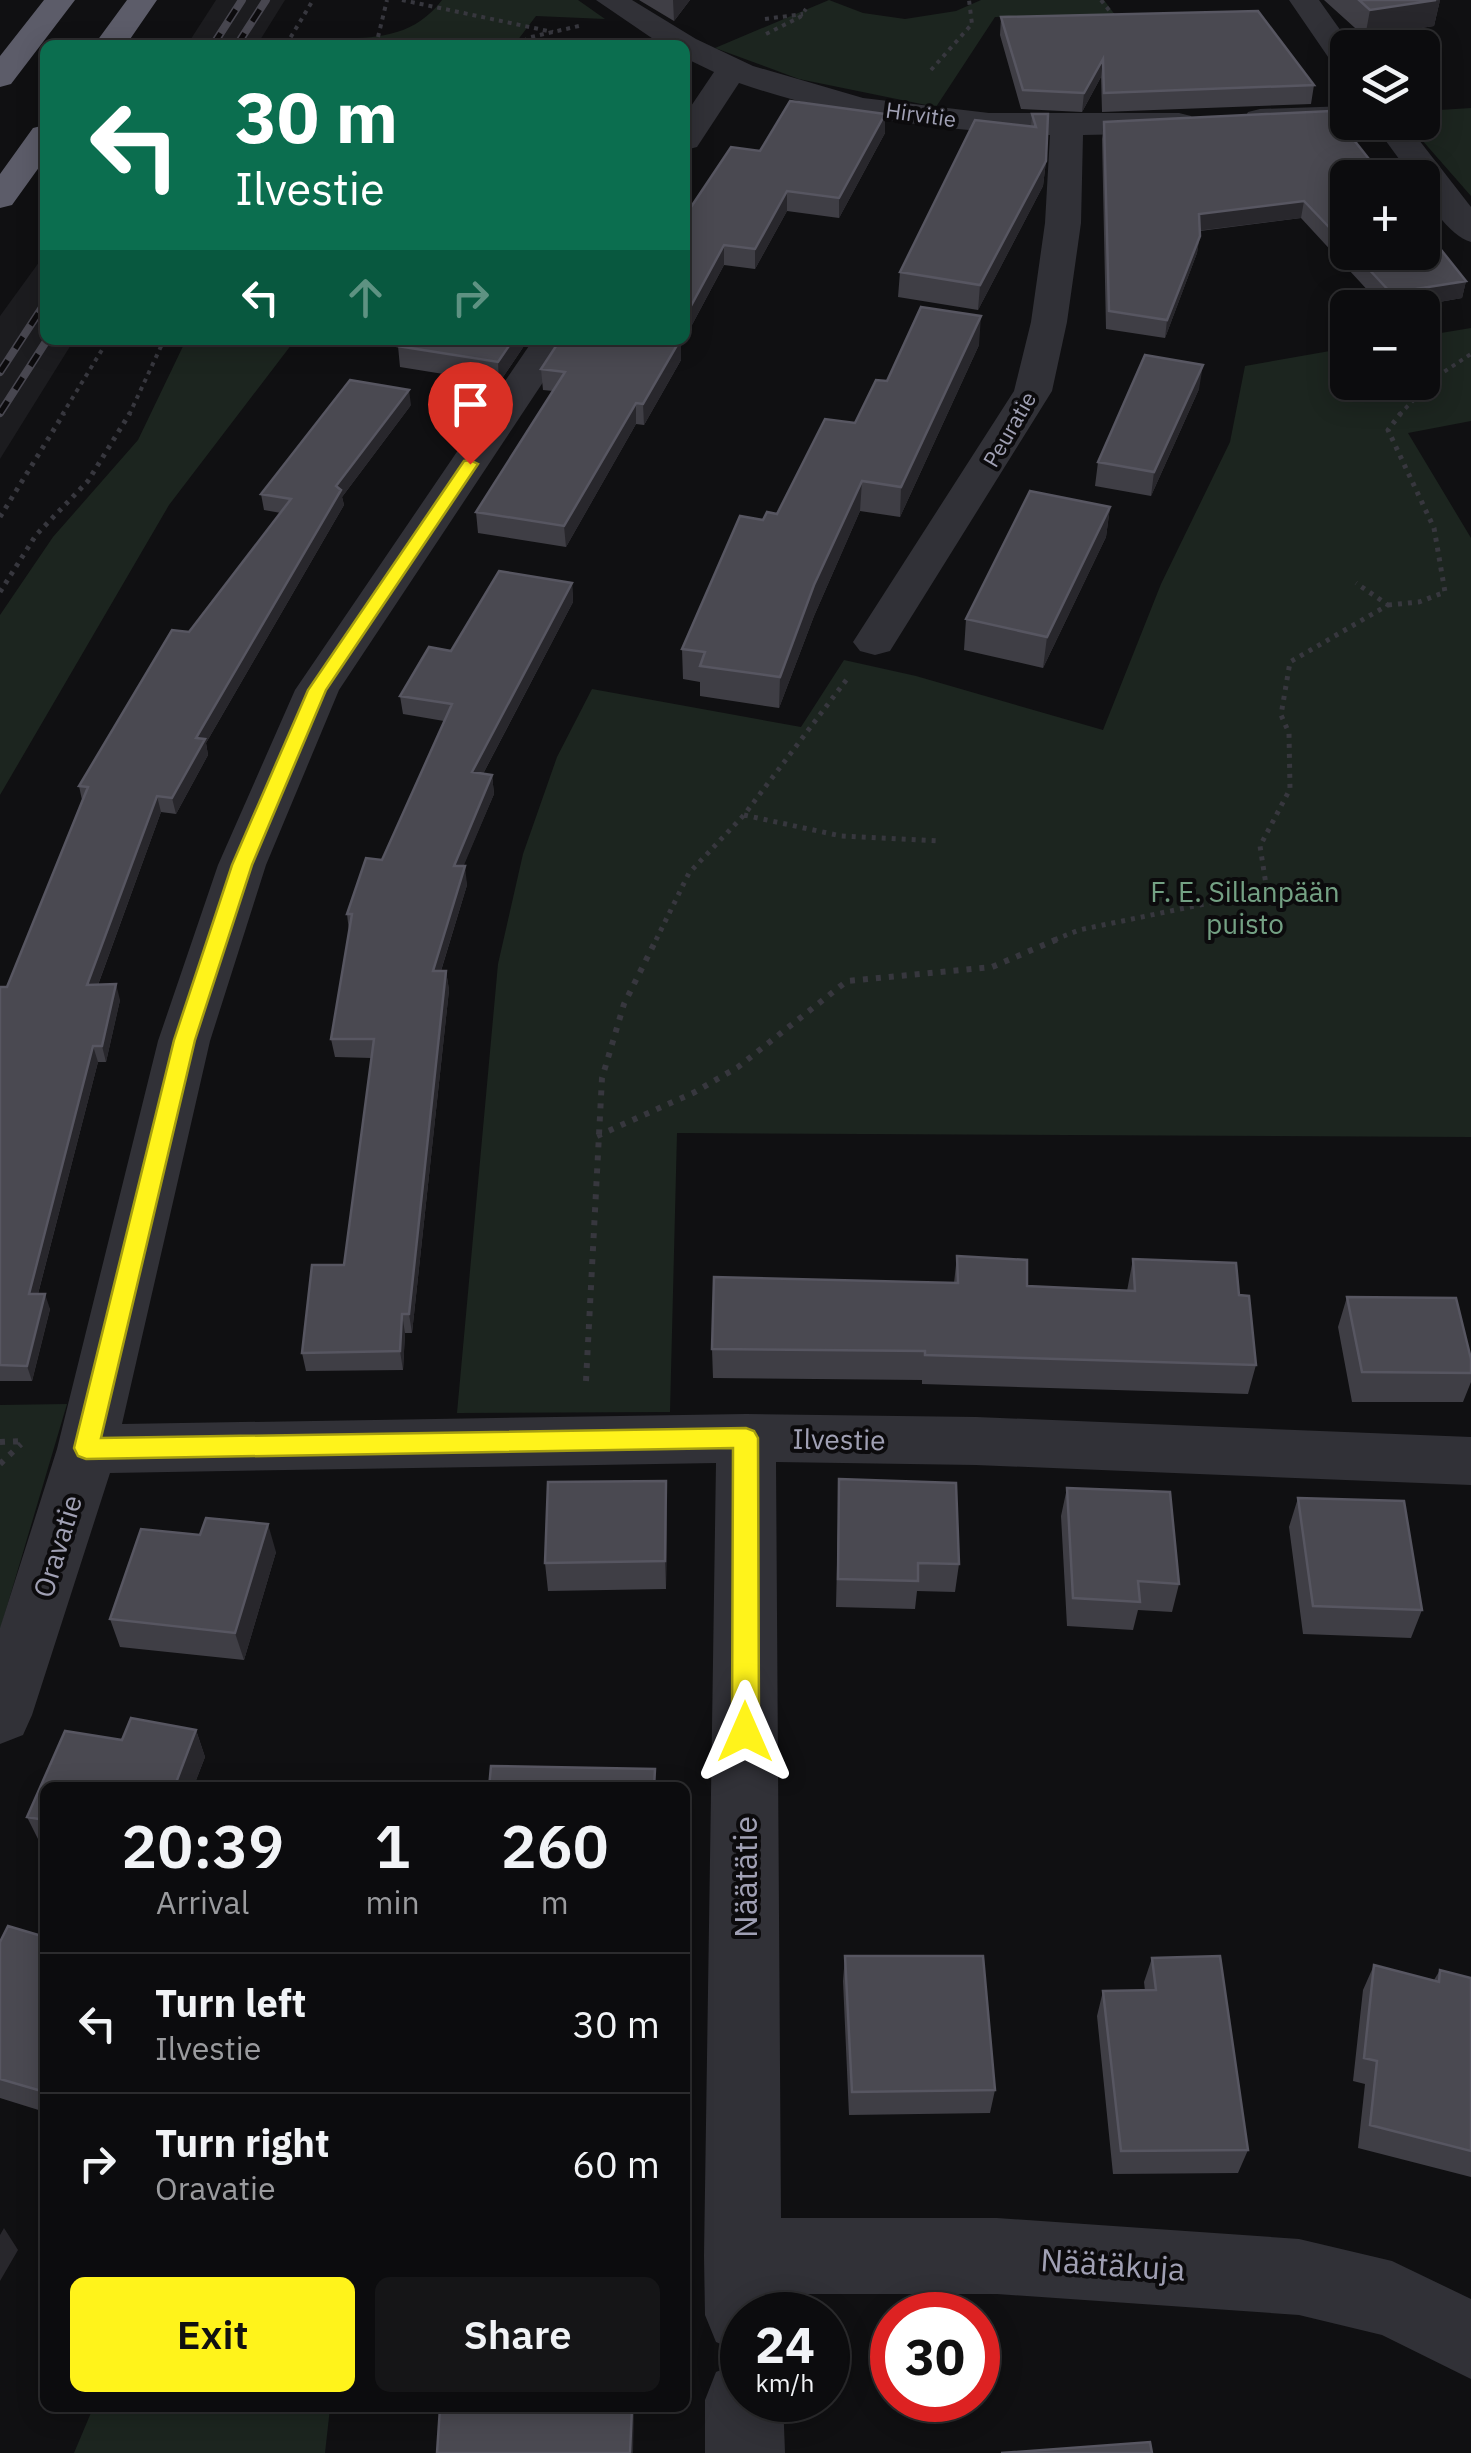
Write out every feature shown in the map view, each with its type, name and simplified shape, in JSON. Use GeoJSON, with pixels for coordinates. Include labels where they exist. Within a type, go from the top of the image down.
{"type":"FeatureCollection","features":[{"type":"Feature","properties":{"kind":"highway"},"geometry":{"type":"LineString","coordinates":[[0,77],[60,0]]}},
{"type":"Feature","properties":{"kind":"highway"},"geometry":{"type":"LineString","coordinates":[[114,40],[142,0]]}},
{"type":"Feature","properties":{"kind":"highway"},"geometry":{"type":"LineString","coordinates":[[0,198],[40,142]]}},
{"type":"Feature","properties":{"kind":"street","name":"Hirvitie"},"geometry":{"type":"LineString","coordinates":[[611,0],[676,40]]}},
{"type":"Feature","properties":{"kind":"street"},"geometry":{"type":"LineString","coordinates":[[1304,0],[1330,37]]}},
{"type":"Feature","properties":{"kind":"street","name":"Hirvitie"},"geometry":{"type":"LineString","coordinates":[[690,48],[731,71],[843,103],[1008,125],[1067,127],[1330,117]]}},
{"type":"Feature","properties":{"kind":"street"},"geometry":{"type":"LineString","coordinates":[[690,132],[731,71]]}},
{"type":"Feature","properties":{"kind":"street","name":"Peuratie"},"geometry":{"type":"LineString","coordinates":[[875,642],[1033,391],[1049,322],[1064,223],[1067,127]]}},
{"type":"Feature","properties":{"kind":"street"},"geometry":{"type":"LineString","coordinates":[[1402,140],[1471,231]]}},
{"type":"Feature","properties":{"kind":"street","name":"Oravatie"},"geometry":{"type":"LineString","coordinates":[[0,1715],[30,1633],[86,1448],[184,1040],[242,865],[317,690],[549,345]]}},
{"type":"Feature","properties":{"kind":"street","name":"Ilvestie"},"geometry":{"type":"LineString","coordinates":[[86,1448],[746,1438],[976,1441],[1471,1461]]}},
{"type":"Feature","properties":{"kind":"street","name":"Näätätie"},"geometry":{"type":"LineString","coordinates":[[742,2286],[746,1438]]}},
{"type":"Feature","properties":{"kind":"street","name":"Näätäkuja"},"geometry":{"type":"LineString","coordinates":[[742,2286],[997,2256],[1299,2277],[1392,2299],[1471,2340]]}},
{"type":"Feature","properties":{"kind":"street"},"geometry":{"type":"LineString","coordinates":[[744,2422],[745,2453]]}},
{"type":"Feature","properties":{"kind":"path"},"geometry":{"type":"LineString","coordinates":[[289,40],[313,0]]}},
{"type":"Feature","properties":{"kind":"path"},"geometry":{"type":"LineString","coordinates":[[380,40],[387,0]]}},
{"type":"Feature","properties":{"kind":"path"},"geometry":{"type":"LineString","coordinates":[[402,0],[553,32]]}},
{"type":"Feature","properties":{"kind":"path"},"geometry":{"type":"LineString","coordinates":[[892,111],[972,24],[969,0]]}},
{"type":"Feature","properties":{"kind":"path"},"geometry":{"type":"LineString","coordinates":[[1101,0],[1120,23]]}},
{"type":"Feature","properties":{"kind":"path"},"geometry":{"type":"LineString","coordinates":[[765,18],[802,14]]}},
{"type":"Feature","properties":{"kind":"path"},"geometry":{"type":"LineString","coordinates":[[0,517],[105,345]]}},
{"type":"Feature","properties":{"kind":"path"},"geometry":{"type":"LineString","coordinates":[[0,592],[36,535],[88,481],[120,434],[162,345]]}},
{"type":"Feature","properties":{"kind":"path"},"geometry":{"type":"LineString","coordinates":[[598,1136],[695,1092],[738,1067],[846,981],[992,967],[1079,930],[1267,891],[1260,846],[1290,789],[1289,734],[1281,715],[1290,662],[1388,605],[1419,602],[1445,592],[1442,552],[1412,476],[1388,430],[1432,381],[1471,354]]}},
{"type":"Feature","properties":{"kind":"path"},"geometry":{"type":"LineString","coordinates":[[1356,583],[1388,605]]}},
{"type":"Feature","properties":{"kind":"path"},"geometry":{"type":"LineString","coordinates":[[583,1442],[602,1078],[624,1004],[689,873],[744,815],[875,642]]}},
{"type":"Feature","properties":{"kind":"path"},"geometry":{"type":"LineString","coordinates":[[744,815],[825,836],[870,841],[940,841]]}},
{"type":"Feature","properties":{"kind":"path"},"geometry":{"type":"LineString","coordinates":[[0,1464],[24,1441]]}},
{"type":"Feature","properties":{"kind":"shaded area"},"geometry":{"type":"Polygon","coordinates":[[[216,0],[285,0],[260,40],[190,40],[216,0]]]}},
{"type":"Feature","properties":{"kind":"shaded area"},"geometry":{"type":"Polygon","coordinates":[[[40,261],[40,345],[71,345],[0,459],[0,316],[40,261]]]}},
{"type":"Feature","properties":{"kind":"green space"},"geometry":{"type":"Polygon","coordinates":[[[442,0],[578,0],[605,19],[536,16],[518,40],[310,40],[383,36],[429,14],[442,0]]]}},
{"type":"Feature","properties":{"kind":"green space"},"geometry":{"type":"Polygon","coordinates":[[[829,0],[863,13],[905,19],[956,11],[981,0],[1104,0],[1115,15],[995,17],[936,107],[799,79],[715,48],[829,0]]]}},
{"type":"Feature","properties":{"kind":"green space"},"geometry":{"type":"Polygon","coordinates":[[[1471,108],[1471,196],[1422,140],[1440,140],[1440,110],[1471,108]]]}},
{"type":"Feature","properties":{"kind":"green space","name":"F. E. Sillanpään puisto"},"geometry":{"type":"Polygon","coordinates":[[[1471,328],[1471,421],[1408,433],[1471,538],[1471,1137],[677,1133],[670,1412],[457,1413],[498,964],[523,854],[557,757],[592,689],[801,727],[844,660],[916,676],[1103,730],[1161,584],[1230,442],[1245,366],[1330,351],[1330,400],[1440,400],[1440,333],[1471,328]]]}},
{"type":"Feature","properties":{"kind":"green space"},"geometry":{"type":"Polygon","coordinates":[[[184,345],[291,345],[169,505],[0,795],[0,615],[53,537],[138,440],[184,345]]]}},
{"type":"Feature","properties":{"kind":"green space"},"geometry":{"type":"Polygon","coordinates":[[[67,1404],[0,1630],[0,1405],[67,1404]]]}},
{"type":"Feature","properties":{"kind":"green space"},"geometry":{"type":"Polygon","coordinates":[[[91,2412],[330,2412],[325,2453],[74,2453],[91,2412]]]}},
{"type":"Feature","properties":{"kind":"building"},"geometry":{"type":"Polygon","coordinates":[[[1359,0],[1436,0],[1370,10],[1359,0]]]}},
{"type":"Feature","properties":{"kind":"building"},"geometry":{"type":"Polygon","coordinates":[[[1258,11],[1314,85],[1104,93],[1103,59],[1084,93],[1023,90],[1001,17],[1258,11]]]}},
{"type":"Feature","properties":{"kind":"building"},"geometry":{"type":"Polygon","coordinates":[[[790,101],[885,114],[839,198],[787,191],[755,249],[724,245],[690,308],[690,208],[731,147],[760,151],[790,101]]]}},
{"type":"Feature","properties":{"kind":"building"},"geometry":{"type":"Polygon","coordinates":[[[1330,111],[1330,140],[1354,140],[1370,160],[1330,160],[1330,228],[1304,201],[1199,214],[1200,236],[1167,320],[1109,311],[1104,122],[1330,111]]]}},
{"type":"Feature","properties":{"kind":"building"},"geometry":{"type":"Polygon","coordinates":[[[1032,114],[1048,114],[1046,161],[980,285],[900,272],[975,120],[1036,127],[1032,114]]]}},
{"type":"Feature","properties":{"kind":"building"},"geometry":{"type":"Polygon","coordinates":[[[1440,248],[1466,281],[1410,290],[1388,290],[1370,270],[1440,270],[1440,248]]]}},
{"type":"Feature","properties":{"kind":"building"},"geometry":{"type":"Polygon","coordinates":[[[921,307],[981,316],[901,487],[862,481],[814,585],[780,677],[700,666],[705,652],[682,649],[740,516],[763,520],[767,512],[777,514],[825,419],[855,423],[876,380],[887,381],[921,307]]]}},
{"type":"Feature","properties":{"kind":"building"},"geometry":{"type":"Polygon","coordinates":[[[399,345],[510,345],[498,362],[399,345]]]}},
{"type":"Feature","properties":{"kind":"building"},"geometry":{"type":"Polygon","coordinates":[[[557,345],[677,345],[643,404],[636,403],[564,526],[476,512],[565,372],[541,369],[557,345]]]}},
{"type":"Feature","properties":{"kind":"building"},"geometry":{"type":"Polygon","coordinates":[[[1145,355],[1203,365],[1154,472],[1098,462],[1145,355]]]}},
{"type":"Feature","properties":{"kind":"building"},"geometry":{"type":"Polygon","coordinates":[[[350,380],[409,390],[336,486],[341,490],[196,738],[205,739],[172,798],[157,796],[87,985],[116,984],[102,1046],[93,1046],[29,1294],[45,1294],[27,1366],[0,1365],[0,987],[7,987],[88,787],[79,786],[172,630],[189,632],[291,499],[261,494],[350,380]]]}},
{"type":"Feature","properties":{"kind":"building"},"geometry":{"type":"Polygon","coordinates":[[[1030,491],[1110,507],[1047,637],[966,619],[1030,491]]]}},
{"type":"Feature","properties":{"kind":"building"},"geometry":{"type":"Polygon","coordinates":[[[499,571],[572,583],[472,772],[492,775],[454,866],[465,866],[433,971],[446,971],[409,1314],[402,1314],[400,1351],[302,1353],[312,1265],[344,1265],[374,1039],[331,1039],[352,914],[347,914],[366,858],[382,860],[452,704],[400,696],[429,647],[451,651],[499,571]]]}},
{"type":"Feature","properties":{"kind":"building"},"geometry":{"type":"Polygon","coordinates":[[[957,1256],[1027,1260],[1027,1286],[1135,1291],[1133,1259],[1236,1263],[1239,1295],[1249,1296],[1256,1365],[925,1355],[925,1351],[712,1349],[714,1277],[958,1283],[957,1256]]]}},
{"type":"Feature","properties":{"kind":"building"},"geometry":{"type":"Polygon","coordinates":[[[1347,1297],[1456,1298],[1471,1373],[1362,1372],[1347,1297]]]}},
{"type":"Feature","properties":{"kind":"building"},"geometry":{"type":"Polygon","coordinates":[[[839,1479],[956,1483],[959,1564],[918,1563],[918,1581],[838,1579],[839,1479]]]}},
{"type":"Feature","properties":{"kind":"building"},"geometry":{"type":"Polygon","coordinates":[[[666,1481],[665,1561],[545,1563],[548,1482],[666,1481]]]}},
{"type":"Feature","properties":{"kind":"building"},"geometry":{"type":"Polygon","coordinates":[[[1067,1488],[1170,1492],[1179,1584],[1138,1581],[1140,1602],[1073,1598],[1067,1488]]]}},
{"type":"Feature","properties":{"kind":"building"},"geometry":{"type":"Polygon","coordinates":[[[1298,1498],[1404,1501],[1422,1610],[1313,1606],[1298,1498]]]}},
{"type":"Feature","properties":{"kind":"building"},"geometry":{"type":"Polygon","coordinates":[[[206,1518],[268,1524],[235,1633],[110,1619],[141,1529],[200,1535],[206,1518]]]}},
{"type":"Feature","properties":{"kind":"building"},"geometry":{"type":"Polygon","coordinates":[[[131,1718],[196,1730],[176,1782],[42,1782],[65,1731],[122,1740],[131,1718]]]}},
{"type":"Feature","properties":{"kind":"building"},"geometry":{"type":"Polygon","coordinates":[[[491,1766],[655,1769],[654,1782],[490,1782],[491,1766]]]}},
{"type":"Feature","properties":{"kind":"building"},"geometry":{"type":"Polygon","coordinates":[[[40,1788],[40,1819],[27,1817],[40,1788]]]}},
{"type":"Feature","properties":{"kind":"building"},"geometry":{"type":"Polygon","coordinates":[[[8,1926],[40,1936],[40,2091],[0,2079],[0,1942],[8,1926]]]}},
{"type":"Feature","properties":{"kind":"building"},"geometry":{"type":"Polygon","coordinates":[[[845,1956],[983,1956],[995,2090],[852,2092],[845,1956]]]}},
{"type":"Feature","properties":{"kind":"building"},"geometry":{"type":"Polygon","coordinates":[[[1220,1956],[1248,2150],[1121,2151],[1103,1991],[1156,1990],[1152,1958],[1220,1956]]]}},
{"type":"Feature","properties":{"kind":"building"},"geometry":{"type":"Polygon","coordinates":[[[1374,1965],[1439,1982],[1440,1970],[1471,1978],[1471,2151],[1370,2125],[1377,2061],[1364,2058],[1374,1965]]]}},
{"type":"Feature","properties":{"kind":"building"},"geometry":{"type":"Polygon","coordinates":[[[440,2412],[632,2412],[630,2453],[437,2453],[440,2412]]]}},
{"type":"Feature","properties":{"kind":"building"},"geometry":{"type":"Polygon","coordinates":[[[1150,2442],[1152,2453],[1001,2453],[1150,2442]]]}},
{"type":"Feature","properties":{"kind":"railway"},"geometry":{"type":"LineString","coordinates":[[216,40],[242,0]]}},
{"type":"Feature","properties":{"kind":"railway"},"geometry":{"type":"LineString","coordinates":[[240,40],[266,0]]}},
{"type":"Feature","properties":{"kind":"railway"},"geometry":{"type":"LineString","coordinates":[[0,372],[40,311]]}},
{"type":"Feature","properties":{"kind":"railway"},"geometry":{"type":"LineString","coordinates":[[0,413],[44,345]]}},
{"type":"Feature","properties":{"kind":"route"},"geometry":{"type":"LineString","coordinates":[[470,464],[317,690],[242,865],[184,1040],[86,1448],[746,1438],[745,1732]]}}]}
